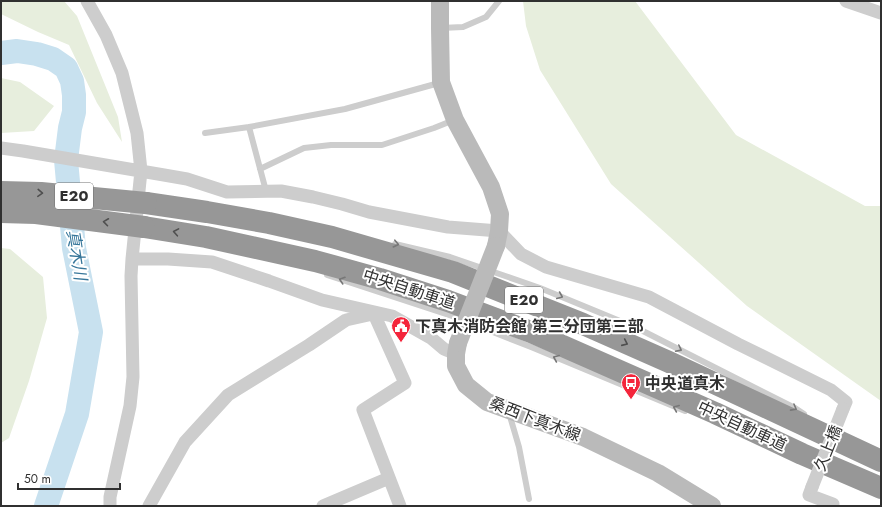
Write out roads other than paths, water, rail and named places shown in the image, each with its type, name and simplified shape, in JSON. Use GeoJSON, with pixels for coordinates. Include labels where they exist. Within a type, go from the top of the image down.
{"type":"FeatureCollection","features":[{"type":"Feature","properties":{"kind":"highway","name":"中央自動車道"},"geometry":{"type":"LineString","coordinates":[[1,192],[41,193],[146,203],[269,223],[332,237],[453,272],[583,324],[669,362],[876,459]]}},
{"type":"Feature","properties":{"kind":"highway","name":"中央自動車道"},"geometry":{"type":"LineString","coordinates":[[1,212],[36,213],[144,227],[206,237],[315,261],[380,279],[456,304],[531,332],[715,412],[802,454],[875,485]]}},
{"type":"Feature","properties":{"kind":"main road"},"geometry":{"type":"LineString","coordinates":[[440,1],[441,82],[455,120],[491,187],[500,214],[497,238],[457,348]]}},
{"type":"Feature","properties":{"kind":"main road","name":"桑西下真木線"},"geometry":{"type":"LineString","coordinates":[[457,348],[456,366],[466,385],[487,402],[590,440],[658,473],[712,506]]}},
{"type":"Feature","properties":{"kind":"street"},"geometry":{"type":"LineString","coordinates":[[87,1],[106,35],[122,74],[137,133],[142,171],[130,276],[133,377],[130,406],[110,497],[110,506]]}},
{"type":"Feature","properties":{"kind":"street"},"geometry":{"type":"LineString","coordinates":[[846,1],[881,13]]}},
{"type":"Feature","properties":{"kind":"street"},"geometry":{"type":"LineString","coordinates":[[1,148],[187,179],[227,192],[281,191],[313,197],[369,212],[497,238]]}},
{"type":"Feature","properties":{"kind":"street","name":"久上橋"},"geometry":{"type":"LineString","coordinates":[[497,238],[521,254],[546,267],[649,297],[750,350],[831,390],[846,402],[808,495],[833,504],[830,506]]}},
{"type":"Feature","properties":{"kind":"street"},"geometry":{"type":"LineString","coordinates":[[132,259],[168,259],[212,262],[322,300],[376,314],[392,316],[430,338],[444,349],[457,348]]}},
{"type":"Feature","properties":{"kind":"street"},"geometry":{"type":"LineString","coordinates":[[376,314],[405,383],[363,410],[400,506]]}},
{"type":"Feature","properties":{"kind":"street"},"geometry":{"type":"LineString","coordinates":[[149,506],[185,442],[228,395],[309,345],[346,320],[376,314]]}},
{"type":"Feature","properties":{"kind":"street"},"geometry":{"type":"LineString","coordinates":[[323,506],[389,478]]}},
{"type":"Feature","properties":{"kind":"lane"},"geometry":{"type":"LineString","coordinates":[[440,28],[463,27],[486,18],[499,1]]}},
{"type":"Feature","properties":{"kind":"lane"},"geometry":{"type":"LineString","coordinates":[[205,133],[249,127],[345,109],[441,82]]}},
{"type":"Feature","properties":{"kind":"lane"},"geometry":{"type":"LineString","coordinates":[[260,169],[304,148],[331,145],[382,145],[455,120]]}},
{"type":"Feature","properties":{"kind":"lane"},"geometry":{"type":"LineString","coordinates":[[249,127],[266,191]]}},
{"type":"Feature","properties":{"kind":"lane"},"geometry":{"type":"LineString","coordinates":[[206,212],[262,215]]}},
{"type":"Feature","properties":{"kind":"lane"},"geometry":{"type":"LineString","coordinates":[[206,237],[272,258]]}},
{"type":"Feature","properties":{"kind":"lane"},"geometry":{"type":"LineString","coordinates":[[391,243],[450,257],[547,291],[637,328],[808,416]]}},
{"type":"Feature","properties":{"kind":"lane"},"geometry":{"type":"LineString","coordinates":[[323,274],[455,317],[531,347],[688,413]]}},
{"type":"Feature","properties":{"kind":"lane"},"geometry":{"type":"LineString","coordinates":[[508,409],[529,499]]}},
{"type":"Feature","properties":{"kind":"lane"},"geometry":{"type":"LineString","coordinates":[[827,428],[876,459]]}},
{"type":"Feature","properties":{"kind":"lane"},"geometry":{"type":"LineString","coordinates":[[753,438],[875,485]]}},
{"type":"Feature","properties":{"kind":"waterway","name":"真木川"},"geometry":{"type":"LineString","coordinates":[[1,53],[17,51],[37,54],[53,59],[66,68],[72,81],[74,95],[74,112],[70,128],[66,160],[74,248],[91,332],[77,414],[46,506]]}},
{"type":"Feature","properties":{"kind":"place","name":"下真木消防会館 第三分団第三部"},"geometry":{"type":"Point","coordinates":[401,343]}},
{"type":"Feature","properties":{"kind":"place","name":"中央道真木"},"geometry":{"type":"Point","coordinates":[631,400]}}]}
